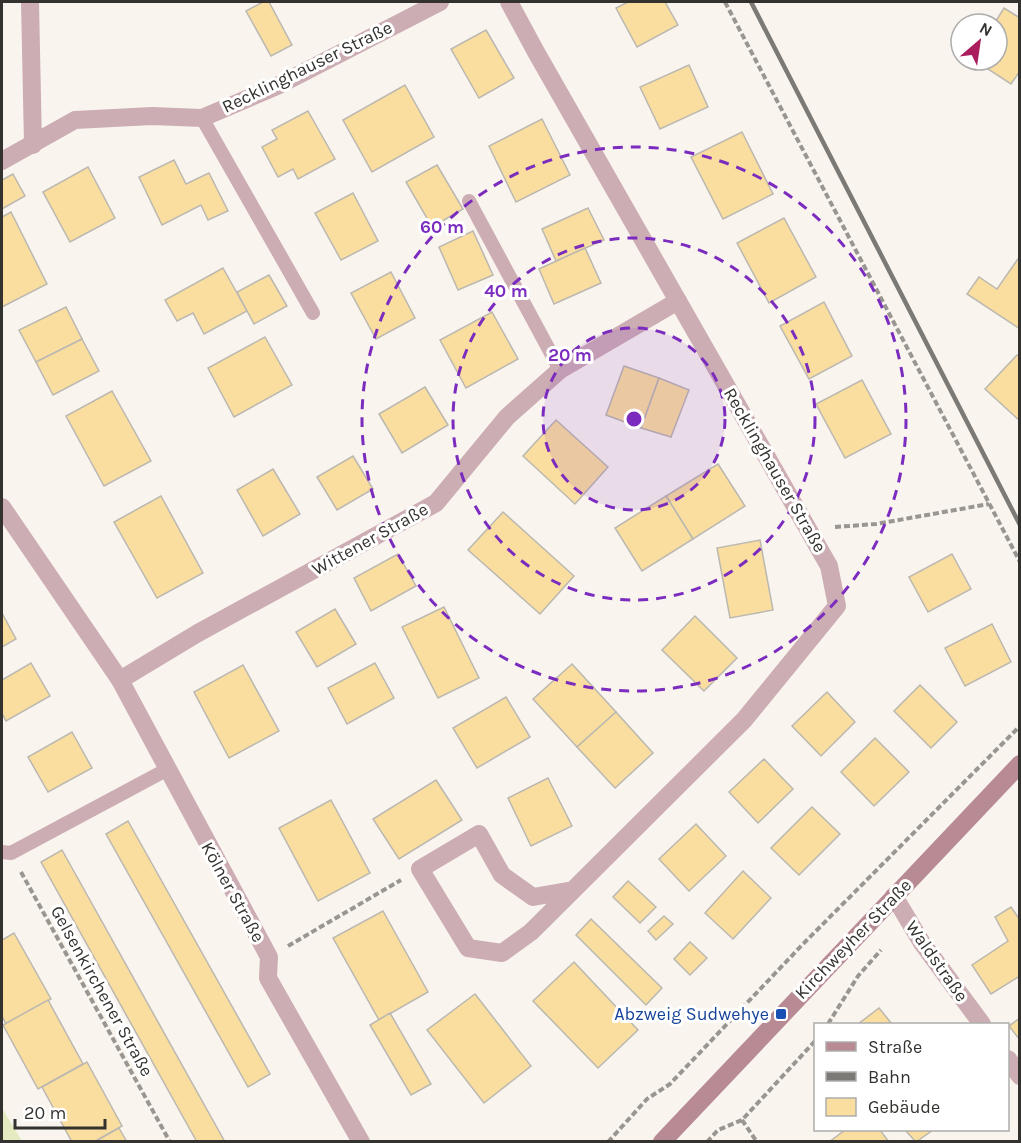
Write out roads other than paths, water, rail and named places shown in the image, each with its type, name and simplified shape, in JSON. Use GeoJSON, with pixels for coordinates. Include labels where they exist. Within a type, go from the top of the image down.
{"type":"FeatureCollection","features":[{"type":"Feature","properties":{"kind":"main road","name":"Kirchweyher Straße"},"geometry":{"type":"LineString","coordinates":[[662,1142],[1020,764]]}},
{"type":"Feature","properties":{"kind":"street"},"geometry":{"type":"LineString","coordinates":[[30,2],[33,145]]}},
{"type":"Feature","properties":{"kind":"street","name":"Recklinghauser Straße"},"geometry":{"type":"LineString","coordinates":[[2,161],[75,120],[152,116],[202,118],[277,86],[440,2]]}},
{"type":"Feature","properties":{"kind":"street","name":"Recklinghauser Straße"},"geometry":{"type":"LineString","coordinates":[[509,2],[829,566],[837,606],[744,720],[531,932],[502,953],[468,948],[420,868],[479,834],[502,875],[533,897],[573,890]]}},
{"type":"Feature","properties":{"kind":"street","name":"Wittener Straße"},"geometry":{"type":"LineString","coordinates":[[120,680],[198,633],[436,503],[507,417],[560,370],[678,301]]}},
{"type":"Feature","properties":{"kind":"street","name":"Kölner Straße"},"geometry":{"type":"LineString","coordinates":[[2,507],[120,680],[166,770],[269,957],[268,978],[361,1142]]}},
{"type":"Feature","properties":{"kind":"street","name":"Waldstraße"},"geometry":{"type":"LineString","coordinates":[[894,896],[922,943],[981,1023]]}},
{"type":"Feature","properties":{"kind":"street"},"geometry":{"type":"LineString","coordinates":[[1009,1060],[1020,1076]]}},
{"type":"Feature","properties":{"kind":"lane"},"geometry":{"type":"LineString","coordinates":[[202,118],[313,313]]}},
{"type":"Feature","properties":{"kind":"lane"},"geometry":{"type":"LineString","coordinates":[[470,201],[560,370]]}},
{"type":"Feature","properties":{"kind":"lane"},"geometry":{"type":"LineString","coordinates":[[6,853],[166,770]]}},
{"type":"Feature","properties":{"kind":"railway"},"geometry":{"type":"LineString","coordinates":[[751,2],[1020,525]]}},
{"type":"Feature","properties":{"kind":"place","name":"Abzweig Sudwehye"},"geometry":{"type":"Point","coordinates":[781,1014]}}]}
